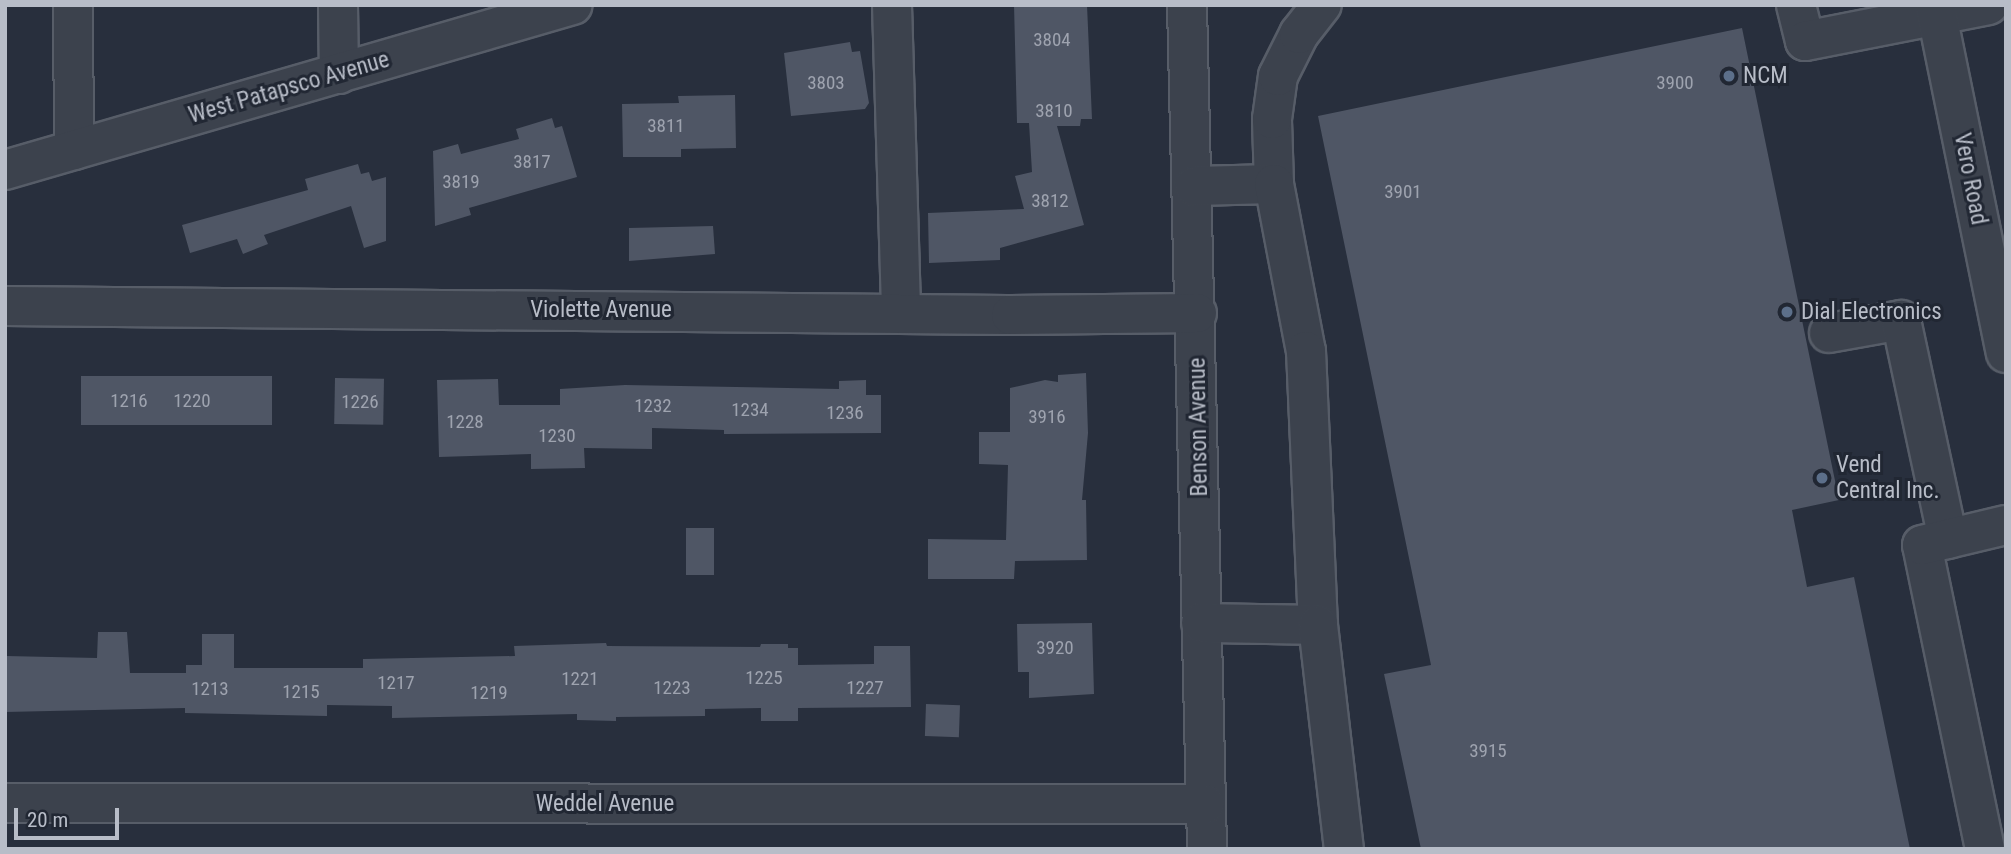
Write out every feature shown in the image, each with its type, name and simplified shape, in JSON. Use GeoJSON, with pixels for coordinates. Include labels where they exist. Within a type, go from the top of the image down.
{"type":"FeatureCollection","features":[{"type":"Feature","properties":{"kind":"street"},"geometry":{"type":"LineString","coordinates":[[73,5],[74,150]]}},
{"type":"Feature","properties":{"kind":"street"},"geometry":{"type":"LineString","coordinates":[[338,5],[339,74]]}},
{"type":"Feature","properties":{"kind":"street","name":"West Patapsco Avenue"},"geometry":{"type":"LineString","coordinates":[[5,170],[573,5]]}},
{"type":"Feature","properties":{"kind":"street"},"geometry":{"type":"LineString","coordinates":[[892,5],[901,312]]}},
{"type":"Feature","properties":{"kind":"street","name":"Benson Avenue"},"geometry":{"type":"LineString","coordinates":[[1187,5],[1194,186],[1207,849]]}},
{"type":"Feature","properties":{"kind":"street"},"geometry":{"type":"LineString","coordinates":[[1322,5],[1299,33],[1278,76],[1272,120],[1274,184],[1306,351],[1318,625],[1344,849]]}},
{"type":"Feature","properties":{"kind":"street"},"geometry":{"type":"LineString","coordinates":[[1796,5],[1805,41],[1936,10],[1989,5]]}},
{"type":"Feature","properties":{"kind":"street","name":"Vero Road"},"geometry":{"type":"LineString","coordinates":[[1936,10],[2006,353]]}},
{"type":"Feature","properties":{"kind":"street"},"geometry":{"type":"LineString","coordinates":[[1194,186],[1274,184]]}},
{"type":"Feature","properties":{"kind":"street","name":"Violette Avenue"},"geometry":{"type":"LineString","coordinates":[[5,306],[1197,313]]}},
{"type":"Feature","properties":{"kind":"street"},"geometry":{"type":"LineString","coordinates":[[1829,333],[1901,320],[1948,539]]}},
{"type":"Feature","properties":{"kind":"street"},"geometry":{"type":"LineString","coordinates":[[1985,849],[1922,545],[2006,525]]}},
{"type":"Feature","properties":{"kind":"street"},"geometry":{"type":"LineString","coordinates":[[1201,623],[1318,625]]}},
{"type":"Feature","properties":{"kind":"street","name":"Weddel Avenue"},"geometry":{"type":"LineString","coordinates":[[5,803],[1205,804]]}},
{"type":"Feature","properties":{"kind":"building"},"geometry":{"type":"Polygon","coordinates":[[[1014,5],[1087,5],[1092,119],[1081,119],[1080,126],[1057,126],[1084,225],[1000,248],[1000,260],[929,263],[928,213],[1024,209],[1015,176],[1032,172],[1029,123],[1017,123],[1014,5]]]}},
{"type":"Feature","properties":{"kind":"building"},"geometry":{"type":"Polygon","coordinates":[[[1742,28],[1839,500],[1792,510],[1807,587],[1854,577],[1910,849],[1421,849],[1384,674],[1431,665],[1318,116],[1742,28]]]}},
{"type":"Feature","properties":{"kind":"building"},"geometry":{"type":"Polygon","coordinates":[[[850,42],[852,52],[860,51],[869,103],[865,109],[791,116],[784,53],[850,42]]]}},
{"type":"Feature","properties":{"kind":"building"},"geometry":{"type":"Polygon","coordinates":[[[735,95],[736,148],[681,149],[681,157],[623,157],[622,104],[679,103],[678,96],[735,95]]]}},
{"type":"Feature","properties":{"kind":"building"},"geometry":{"type":"Polygon","coordinates":[[[552,118],[555,128],[562,126],[577,177],[469,208],[471,215],[435,226],[433,151],[458,144],[461,154],[519,139],[516,129],[552,118]]]}},
{"type":"Feature","properties":{"kind":"building"},"geometry":{"type":"Polygon","coordinates":[[[358,164],[361,174],[369,172],[372,181],[386,177],[386,241],[364,248],[351,206],[264,235],[268,244],[243,254],[237,239],[190,253],[182,225],[308,190],[305,179],[358,164]]]}},
{"type":"Feature","properties":{"kind":"building"},"geometry":{"type":"Polygon","coordinates":[[[713,226],[715,254],[629,261],[629,228],[713,226]]]}},
{"type":"Feature","properties":{"kind":"building"},"geometry":{"type":"Polygon","coordinates":[[[1086,373],[1088,433],[1082,500],[1086,500],[1087,560],[1015,561],[1014,579],[928,579],[928,539],[1006,540],[1008,465],[979,464],[979,432],[1010,432],[1010,388],[1045,380],[1058,382],[1058,375],[1086,373]]]}},
{"type":"Feature","properties":{"kind":"building"},"geometry":{"type":"Polygon","coordinates":[[[81,376],[272,376],[272,425],[81,425],[81,376]]]}},
{"type":"Feature","properties":{"kind":"building"},"geometry":{"type":"Polygon","coordinates":[[[335,378],[384,379],[383,425],[334,424],[335,378]]]}},
{"type":"Feature","properties":{"kind":"building"},"geometry":{"type":"Polygon","coordinates":[[[498,379],[499,405],[560,405],[560,389],[625,385],[839,389],[839,381],[866,380],[866,395],[881,395],[881,433],[724,434],[724,430],[652,428],[652,449],[584,448],[585,468],[531,469],[531,454],[439,457],[437,380],[498,379]]]}},
{"type":"Feature","properties":{"kind":"building"},"geometry":{"type":"Polygon","coordinates":[[[686,528],[714,528],[714,575],[686,575],[686,528]]]}},
{"type":"Feature","properties":{"kind":"building"},"geometry":{"type":"Polygon","coordinates":[[[1092,623],[1094,694],[1029,698],[1029,672],[1018,672],[1017,624],[1092,623]]]}},
{"type":"Feature","properties":{"kind":"building"},"geometry":{"type":"Polygon","coordinates":[[[98,632],[127,632],[130,673],[186,673],[186,665],[202,665],[202,634],[234,634],[234,668],[363,668],[363,659],[515,656],[514,646],[606,643],[607,646],[760,647],[761,644],[788,644],[788,648],[798,648],[798,665],[874,664],[874,646],[910,646],[911,707],[798,708],[798,721],[761,721],[761,708],[705,709],[705,716],[616,717],[616,721],[577,720],[577,714],[392,718],[392,706],[327,705],[327,716],[185,713],[185,708],[5,712],[6,656],[97,658],[98,632]]]}},
{"type":"Feature","properties":{"kind":"building"},"geometry":{"type":"Polygon","coordinates":[[[926,704],[960,705],[959,737],[925,736],[926,704]]]}},
{"type":"Feature","properties":{"kind":"place","name":"NCM"},"geometry":{"type":"Point","coordinates":[1729,76]}},
{"type":"Feature","properties":{"kind":"place","name":"Dial Electronics"},"geometry":{"type":"Point","coordinates":[1787,312]}},
{"type":"Feature","properties":{"kind":"place","name":"Vend Central Inc."},"geometry":{"type":"Point","coordinates":[1822,478]}}]}
